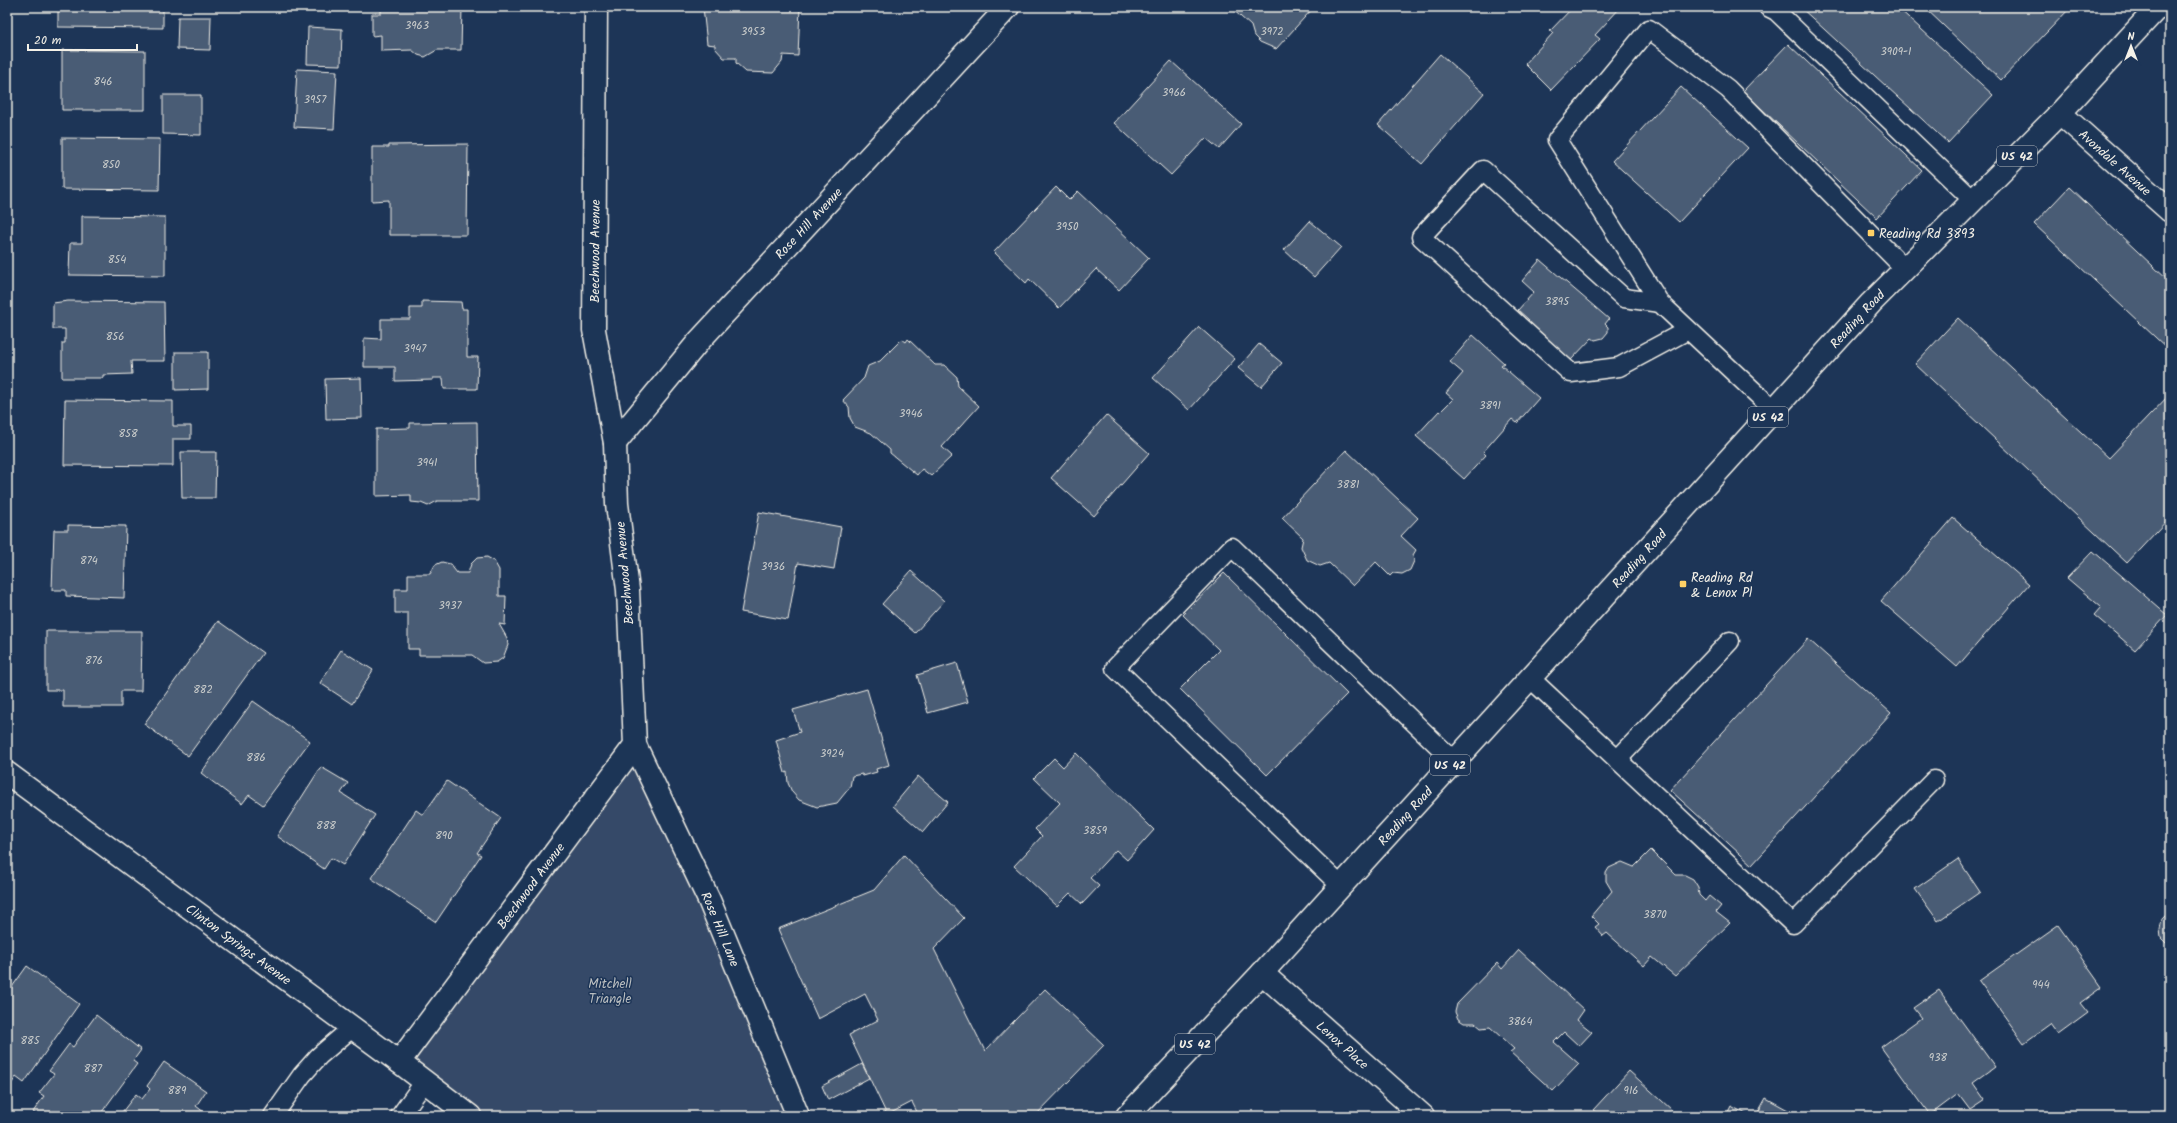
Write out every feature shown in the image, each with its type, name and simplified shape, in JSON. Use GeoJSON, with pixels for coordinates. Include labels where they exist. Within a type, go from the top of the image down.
{"type":"FeatureCollection","features":[{"type":"Feature","properties":{"kind":"street","name":"Beechwood Avenue"},"geometry":{"type":"LineString","coordinates":[[399,1062],[635,745],[628,590],[617,504],[615,443],[594,330],[596,7]]}},
{"type":"Feature","properties":{"kind":"street","name":"Rose Hill Avenue"},"geometry":{"type":"LineString","coordinates":[[615,443],[699,341],[1008,7]]}},
{"type":"Feature","properties":{"kind":"street","name":"Reading Road"},"geometry":{"type":"LineString","coordinates":[[1127,1116],[1262,973],[1871,303],[2060,113],[2158,7]]}},
{"type":"Feature","properties":{"kind":"street","name":"Avondale Avenue"},"geometry":{"type":"LineString","coordinates":[[2060,113],[2170,211]]}},
{"type":"Feature","properties":{"kind":"street","name":"Rose Hill Lane"},"geometry":{"type":"LineString","coordinates":[[635,745],[709,900],[798,1116]]}},
{"type":"Feature","properties":{"kind":"street","name":"Clinton Springs Avenue"},"geometry":{"type":"LineString","coordinates":[[7,773],[353,1027],[470,1116]]}},
{"type":"Feature","properties":{"kind":"street","name":"Lenox Place"},"geometry":{"type":"LineString","coordinates":[[1262,973],[1424,1116]]}},
{"type":"Feature","properties":{"kind":"lane"},"geometry":{"type":"LineString","coordinates":[[1768,7],[1776,11],[1973,200]]}},
{"type":"Feature","properties":{"kind":"lane"},"geometry":{"type":"LineString","coordinates":[[1774,410],[1660,302],[1557,140],[1649,29],[1728,89],[1905,269]]}},
{"type":"Feature","properties":{"kind":"lane"},"geometry":{"type":"LineString","coordinates":[[1660,302],[1624,298],[1483,170],[1421,237],[1571,373],[1619,367],[1688,330]]}},
{"type":"Feature","properties":{"kind":"lane"},"geometry":{"type":"LineString","coordinates":[[1341,886],[1115,668],[1232,547],[1454,761]]}},
{"type":"Feature","properties":{"kind":"lane"},"geometry":{"type":"LineString","coordinates":[[1617,760],[1730,641]]}},
{"type":"Feature","properties":{"kind":"lane"},"geometry":{"type":"LineString","coordinates":[[1530,678],[1793,924],[1934,780]]}},
{"type":"Feature","properties":{"kind":"lane"},"geometry":{"type":"LineString","coordinates":[[273,1116],[302,1075],[319,1056],[353,1027]]}},
{"type":"Feature","properties":{"kind":"lane"},"geometry":{"type":"LineString","coordinates":[[400,1116],[425,1081]]}},
{"type":"Feature","properties":{"kind":"green space","name":"Mitchell Triangle"},"geometry":{"type":"Polygon","coordinates":[[[635,745],[798,1116],[470,1116],[399,1062],[635,745]]]}},
{"type":"Feature","properties":{"kind":"building"},"geometry":{"type":"Polygon","coordinates":[[[58,7],[163,7],[163,28],[58,27],[58,7]]]}},
{"type":"Feature","properties":{"kind":"building"},"geometry":{"type":"Polygon","coordinates":[[[381,7],[462,7],[461,50],[437,50],[425,57],[418,55],[412,50],[381,51],[381,35],[372,36],[372,14],[381,14],[381,7]]]}},
{"type":"Feature","properties":{"kind":"building"},"geometry":{"type":"Polygon","coordinates":[[[703,7],[800,7],[798,56],[783,55],[782,62],[773,73],[746,72],[736,63],[736,58],[724,58],[715,48],[715,45],[707,44],[703,7]]]}},
{"type":"Feature","properties":{"kind":"building"},"geometry":{"type":"Polygon","coordinates":[[[1230,7],[1314,7],[1276,49],[1260,42],[1254,36],[1251,26],[1230,7]]]}},
{"type":"Feature","properties":{"kind":"building"},"geometry":{"type":"Polygon","coordinates":[[[1573,7],[1621,7],[1595,35],[1600,39],[1551,90],[1525,64],[1553,33],[1550,31],[1573,7]]]}},
{"type":"Feature","properties":{"kind":"building"},"geometry":{"type":"Polygon","coordinates":[[[1800,7],[1897,7],[1993,95],[1948,143],[1800,7]]]}},
{"type":"Feature","properties":{"kind":"building"},"geometry":{"type":"Polygon","coordinates":[[[1924,7],[2071,7],[2001,80],[1924,7]]]}},
{"type":"Feature","properties":{"kind":"building"},"geometry":{"type":"Polygon","coordinates":[[[178,17],[211,17],[210,50],[177,49],[178,17]]]}},
{"type":"Feature","properties":{"kind":"building"},"geometry":{"type":"Polygon","coordinates":[[[308,27],[342,29],[341,65],[307,64],[308,27]]]}},
{"type":"Feature","properties":{"kind":"building"},"geometry":{"type":"Polygon","coordinates":[[[1788,44],[1922,170],[1877,218],[1743,91],[1788,44]]]}},
{"type":"Feature","properties":{"kind":"building"},"geometry":{"type":"Polygon","coordinates":[[[62,50],[145,51],[145,110],[62,110],[62,50]]]}},
{"type":"Feature","properties":{"kind":"building"},"geometry":{"type":"Polygon","coordinates":[[[1440,54],[1484,93],[1422,164],[1378,125],[1440,54]]]}},
{"type":"Feature","properties":{"kind":"building"},"geometry":{"type":"Polygon","coordinates":[[[1171,61],[1241,124],[1219,149],[1206,138],[1171,175],[1114,123],[1171,61]]]}},
{"type":"Feature","properties":{"kind":"building"},"geometry":{"type":"Polygon","coordinates":[[[297,69],[337,71],[334,129],[294,127],[297,69]]]}},
{"type":"Feature","properties":{"kind":"building"},"geometry":{"type":"Polygon","coordinates":[[[1681,87],[1748,148],[1679,222],[1612,161],[1681,87]]]}},
{"type":"Feature","properties":{"kind":"building"},"geometry":{"type":"Polygon","coordinates":[[[163,95],[201,95],[201,135],[163,134],[163,95]]]}},
{"type":"Feature","properties":{"kind":"building"},"geometry":{"type":"Polygon","coordinates":[[[62,138],[160,139],[159,190],[62,189],[62,138]]]}},
{"type":"Feature","properties":{"kind":"building"},"geometry":{"type":"Polygon","coordinates":[[[468,144],[467,235],[389,235],[389,200],[372,201],[372,147],[389,147],[389,145],[468,144]]]}},
{"type":"Feature","properties":{"kind":"building"},"geometry":{"type":"Polygon","coordinates":[[[1056,187],[1069,200],[1078,191],[1149,258],[1119,290],[1096,269],[1059,308],[1029,279],[1026,283],[994,252],[1056,187]]]}},
{"type":"Feature","properties":{"kind":"building"},"geometry":{"type":"Polygon","coordinates":[[[2069,187],[2170,282],[2170,351],[2034,224],[2069,187]]]}},
{"type":"Feature","properties":{"kind":"building"},"geometry":{"type":"Polygon","coordinates":[[[82,216],[165,217],[165,276],[69,275],[70,243],[82,243],[82,216]]]}},
{"type":"Feature","properties":{"kind":"building"},"geometry":{"type":"Polygon","coordinates":[[[1310,221],[1341,247],[1314,277],[1284,250],[1310,221]]]}},
{"type":"Feature","properties":{"kind":"building"},"geometry":{"type":"Polygon","coordinates":[[[1540,260],[1609,319],[1605,324],[1608,327],[1608,332],[1603,338],[1595,340],[1592,338],[1571,360],[1551,343],[1548,347],[1524,326],[1529,320],[1518,310],[1534,292],[1522,281],[1540,260]]]}},
{"type":"Feature","properties":{"kind":"building"},"geometry":{"type":"Polygon","coordinates":[[[68,301],[164,302],[165,361],[131,361],[132,374],[103,375],[103,378],[62,378],[62,343],[65,343],[65,329],[53,329],[53,303],[68,301]]]}},
{"type":"Feature","properties":{"kind":"building"},"geometry":{"type":"Polygon","coordinates":[[[422,301],[461,302],[462,309],[467,309],[467,357],[478,357],[477,389],[444,389],[443,378],[433,378],[433,380],[395,381],[395,367],[364,367],[364,338],[381,339],[381,319],[410,319],[410,308],[422,308],[422,301]]]}},
{"type":"Feature","properties":{"kind":"building"},"geometry":{"type":"Polygon","coordinates":[[[1958,318],[2109,458],[2170,394],[2170,517],[2127,563],[1915,364],[1958,318]]]}},
{"type":"Feature","properties":{"kind":"building"},"geometry":{"type":"Polygon","coordinates":[[[1199,327],[1235,359],[1189,410],[1153,378],[1199,327]]]}},
{"type":"Feature","properties":{"kind":"building"},"geometry":{"type":"Polygon","coordinates":[[[1473,335],[1504,363],[1501,365],[1539,398],[1517,423],[1512,419],[1483,452],[1486,455],[1464,479],[1416,436],[1439,411],[1440,412],[1453,399],[1446,393],[1463,373],[1450,362],[1473,335]]]}},
{"type":"Feature","properties":{"kind":"building"},"geometry":{"type":"Polygon","coordinates":[[[902,339],[906,342],[908,339],[935,365],[944,365],[957,377],[958,386],[979,406],[942,447],[952,456],[931,476],[922,469],[917,475],[890,453],[890,450],[871,433],[855,427],[850,418],[849,407],[843,400],[864,378],[868,366],[880,361],[902,339]]]}},
{"type":"Feature","properties":{"kind":"building"},"geometry":{"type":"Polygon","coordinates":[[[1259,344],[1282,363],[1261,387],[1238,368],[1259,344]]]}},
{"type":"Feature","properties":{"kind":"building"},"geometry":{"type":"Polygon","coordinates":[[[175,352],[208,352],[208,389],[175,390],[175,352]]]}},
{"type":"Feature","properties":{"kind":"building"},"geometry":{"type":"Polygon","coordinates":[[[361,378],[362,418],[326,419],[325,379],[361,378]]]}},
{"type":"Feature","properties":{"kind":"building"},"geometry":{"type":"Polygon","coordinates":[[[65,400],[173,401],[173,426],[191,426],[191,439],[173,439],[173,466],[64,465],[65,400]]]}},
{"type":"Feature","properties":{"kind":"building"},"geometry":{"type":"Polygon","coordinates":[[[1106,415],[1149,453],[1094,516],[1051,478],[1106,415]]]}},
{"type":"Feature","properties":{"kind":"building"},"geometry":{"type":"Polygon","coordinates":[[[477,422],[478,501],[437,501],[428,506],[421,503],[411,502],[411,495],[376,496],[376,429],[410,428],[410,423],[477,422]]]}},
{"type":"Feature","properties":{"kind":"building"},"geometry":{"type":"Polygon","coordinates":[[[1346,450],[1418,518],[1401,536],[1416,550],[1413,555],[1414,561],[1410,570],[1402,574],[1393,573],[1390,576],[1376,562],[1353,586],[1329,563],[1320,566],[1307,560],[1301,547],[1303,538],[1282,518],[1346,450]]]}},
{"type":"Feature","properties":{"kind":"building"},"geometry":{"type":"Polygon","coordinates":[[[181,452],[216,452],[215,498],[182,498],[181,452]]]}},
{"type":"Feature","properties":{"kind":"building"},"geometry":{"type":"Polygon","coordinates":[[[759,512],[841,527],[834,569],[798,563],[788,620],[741,612],[759,512]]]}},
{"type":"Feature","properties":{"kind":"building"},"geometry":{"type":"Polygon","coordinates":[[[1953,518],[2029,584],[1957,667],[1881,601],[1953,518]]]}},
{"type":"Feature","properties":{"kind":"building"},"geometry":{"type":"Polygon","coordinates":[[[68,525],[126,526],[124,598],[66,596],[66,590],[52,590],[54,530],[68,530],[68,525]]]}},
{"type":"Feature","properties":{"kind":"building"},"geometry":{"type":"Polygon","coordinates":[[[2093,551],[2167,615],[2135,650],[2094,615],[2101,607],[2067,578],[2093,551]]]}},
{"type":"Feature","properties":{"kind":"building"},"geometry":{"type":"Polygon","coordinates":[[[487,557],[494,561],[499,570],[499,596],[506,596],[505,625],[499,624],[507,638],[508,645],[503,658],[497,662],[483,663],[472,655],[419,655],[419,649],[408,649],[408,613],[395,613],[395,589],[408,589],[408,574],[430,574],[435,565],[442,562],[450,564],[457,573],[468,573],[471,564],[477,558],[487,557]]]}},
{"type":"Feature","properties":{"kind":"building"},"geometry":{"type":"Polygon","coordinates":[[[911,571],[944,601],[915,633],[882,604],[911,571]]]}},
{"type":"Feature","properties":{"kind":"building"},"geometry":{"type":"Polygon","coordinates":[[[1224,573],[1347,694],[1267,775],[1180,689],[1219,650],[1183,615],[1224,573]]]}},
{"type":"Feature","properties":{"kind":"building"},"geometry":{"type":"Polygon","coordinates":[[[218,621],[263,653],[188,756],[144,724],[218,621]]]}},
{"type":"Feature","properties":{"kind":"building"},"geometry":{"type":"Polygon","coordinates":[[[46,631],[142,631],[141,691],[121,691],[121,707],[63,707],[63,690],[46,690],[46,631]]]}},
{"type":"Feature","properties":{"kind":"building"},"geometry":{"type":"Polygon","coordinates":[[[1808,639],[1891,713],[1752,865],[1670,790],[1808,639]]]}},
{"type":"Feature","properties":{"kind":"building"},"geometry":{"type":"Polygon","coordinates":[[[341,650],[373,670],[352,704],[320,683],[341,650]]]}},
{"type":"Feature","properties":{"kind":"building"},"geometry":{"type":"Polygon","coordinates":[[[957,663],[968,702],[928,713],[917,675],[957,663]]]}},
{"type":"Feature","properties":{"kind":"building"},"geometry":{"type":"Polygon","coordinates":[[[867,689],[889,765],[876,769],[877,772],[863,776],[862,774],[852,776],[850,787],[837,803],[817,807],[799,800],[792,792],[788,783],[787,772],[785,773],[776,740],[800,732],[793,710],[867,689]]]}},
{"type":"Feature","properties":{"kind":"building"},"geometry":{"type":"Polygon","coordinates":[[[253,701],[310,741],[263,805],[249,795],[242,804],[201,773],[253,701]]]}},
{"type":"Feature","properties":{"kind":"building"},"geometry":{"type":"Polygon","coordinates":[[[1076,753],[1154,830],[1127,860],[1116,850],[1090,878],[1099,886],[1082,904],[1070,893],[1057,906],[1014,866],[1042,836],[1035,829],[1060,803],[1034,778],[1054,758],[1063,767],[1076,753]]]}},
{"type":"Feature","properties":{"kind":"building"},"geometry":{"type":"Polygon","coordinates":[[[321,767],[348,783],[341,793],[375,815],[343,865],[331,858],[324,869],[277,836],[321,767]]]}},
{"type":"Feature","properties":{"kind":"building"},"geometry":{"type":"Polygon","coordinates":[[[918,776],[948,802],[923,832],[893,806],[918,776]]]}},
{"type":"Feature","properties":{"kind":"building"},"geometry":{"type":"Polygon","coordinates":[[[447,781],[501,818],[477,853],[481,855],[436,922],[371,878],[416,810],[423,815],[447,781]]]}},
{"type":"Feature","properties":{"kind":"building"},"geometry":{"type":"Polygon","coordinates":[[[1651,850],[1676,875],[1685,875],[1693,879],[1698,887],[1699,895],[1705,901],[1709,896],[1721,906],[1716,912],[1730,923],[1675,976],[1652,957],[1644,966],[1607,933],[1603,936],[1595,927],[1599,924],[1591,916],[1612,891],[1606,881],[1606,873],[1609,868],[1622,862],[1634,867],[1651,850]]]}},
{"type":"Feature","properties":{"kind":"building"},"geometry":{"type":"Polygon","coordinates":[[[904,855],[964,918],[934,949],[985,1051],[1045,989],[1104,1045],[1035,1116],[919,1116],[912,1102],[887,1115],[849,1035],[878,1020],[865,994],[818,1019],[778,929],[874,890],[904,855]]]}},
{"type":"Feature","properties":{"kind":"building"},"geometry":{"type":"Polygon","coordinates":[[[1958,859],[1980,892],[1938,921],[1915,889],[1958,859]]]}},
{"type":"Feature","properties":{"kind":"building"},"geometry":{"type":"Polygon","coordinates":[[[2169,912],[2170,947],[2161,938],[2160,929],[2162,919],[2169,912]]]}},
{"type":"Feature","properties":{"kind":"building"},"geometry":{"type":"Polygon","coordinates":[[[2058,925],[2102,987],[2080,1003],[2088,1013],[2058,1035],[2050,1024],[2024,1043],[1979,981],[2058,925]]]}},
{"type":"Feature","properties":{"kind":"building"},"geometry":{"type":"Polygon","coordinates":[[[1519,950],[1584,1010],[1577,1020],[1592,1032],[1579,1046],[1564,1032],[1554,1042],[1579,1064],[1553,1091],[1510,1052],[1514,1049],[1490,1027],[1481,1028],[1475,1023],[1464,1023],[1458,1019],[1455,1012],[1457,1004],[1497,963],[1502,969],[1519,950]]]}},
{"type":"Feature","properties":{"kind":"building"},"geometry":{"type":"Polygon","coordinates":[[[27,966],[79,1004],[24,1083],[16,1077],[9,1087],[7,1086],[7,994],[27,966]]]}},
{"type":"Feature","properties":{"kind":"building"},"geometry":{"type":"Polygon","coordinates":[[[1939,990],[1995,1067],[1973,1083],[1985,1100],[1970,1110],[1958,1094],[1930,1115],[1881,1047],[1921,1018],[1913,1008],[1939,990]]]}},
{"type":"Feature","properties":{"kind":"building"},"geometry":{"type":"Polygon","coordinates":[[[96,1015],[141,1050],[133,1061],[137,1064],[99,1116],[39,1116],[33,1112],[44,1096],[39,1093],[54,1074],[49,1071],[69,1044],[73,1047],[96,1015]]]}},
{"type":"Feature","properties":{"kind":"building"},"geometry":{"type":"Polygon","coordinates":[[[164,1062],[206,1091],[196,1106],[205,1113],[204,1116],[119,1116],[136,1094],[142,1099],[150,1089],[147,1086],[164,1062]]]}},
{"type":"Feature","properties":{"kind":"building"},"geometry":{"type":"Polygon","coordinates":[[[862,1064],[869,1078],[828,1100],[822,1086],[862,1064]]]}},
{"type":"Feature","properties":{"kind":"building"},"geometry":{"type":"Polygon","coordinates":[[[1629,1071],[1672,1110],[1667,1116],[1596,1116],[1598,1114],[1593,1110],[1629,1071]]]}},
{"type":"Feature","properties":{"kind":"building"},"geometry":{"type":"Polygon","coordinates":[[[1766,1098],[1799,1116],[1756,1116],[1766,1098]]]}},
{"type":"Feature","properties":{"kind":"building"},"geometry":{"type":"Polygon","coordinates":[[[1731,1106],[1750,1116],[1726,1116],[1731,1106]]]}},
{"type":"Feature","properties":{"kind":"place","name":"Reading Rd 3893"},"geometry":{"type":"Point","coordinates":[1871,233]}},
{"type":"Feature","properties":{"kind":"place","name":"Reading Rd & Lenox Pl"},"geometry":{"type":"Point","coordinates":[1683,584]}}]}
